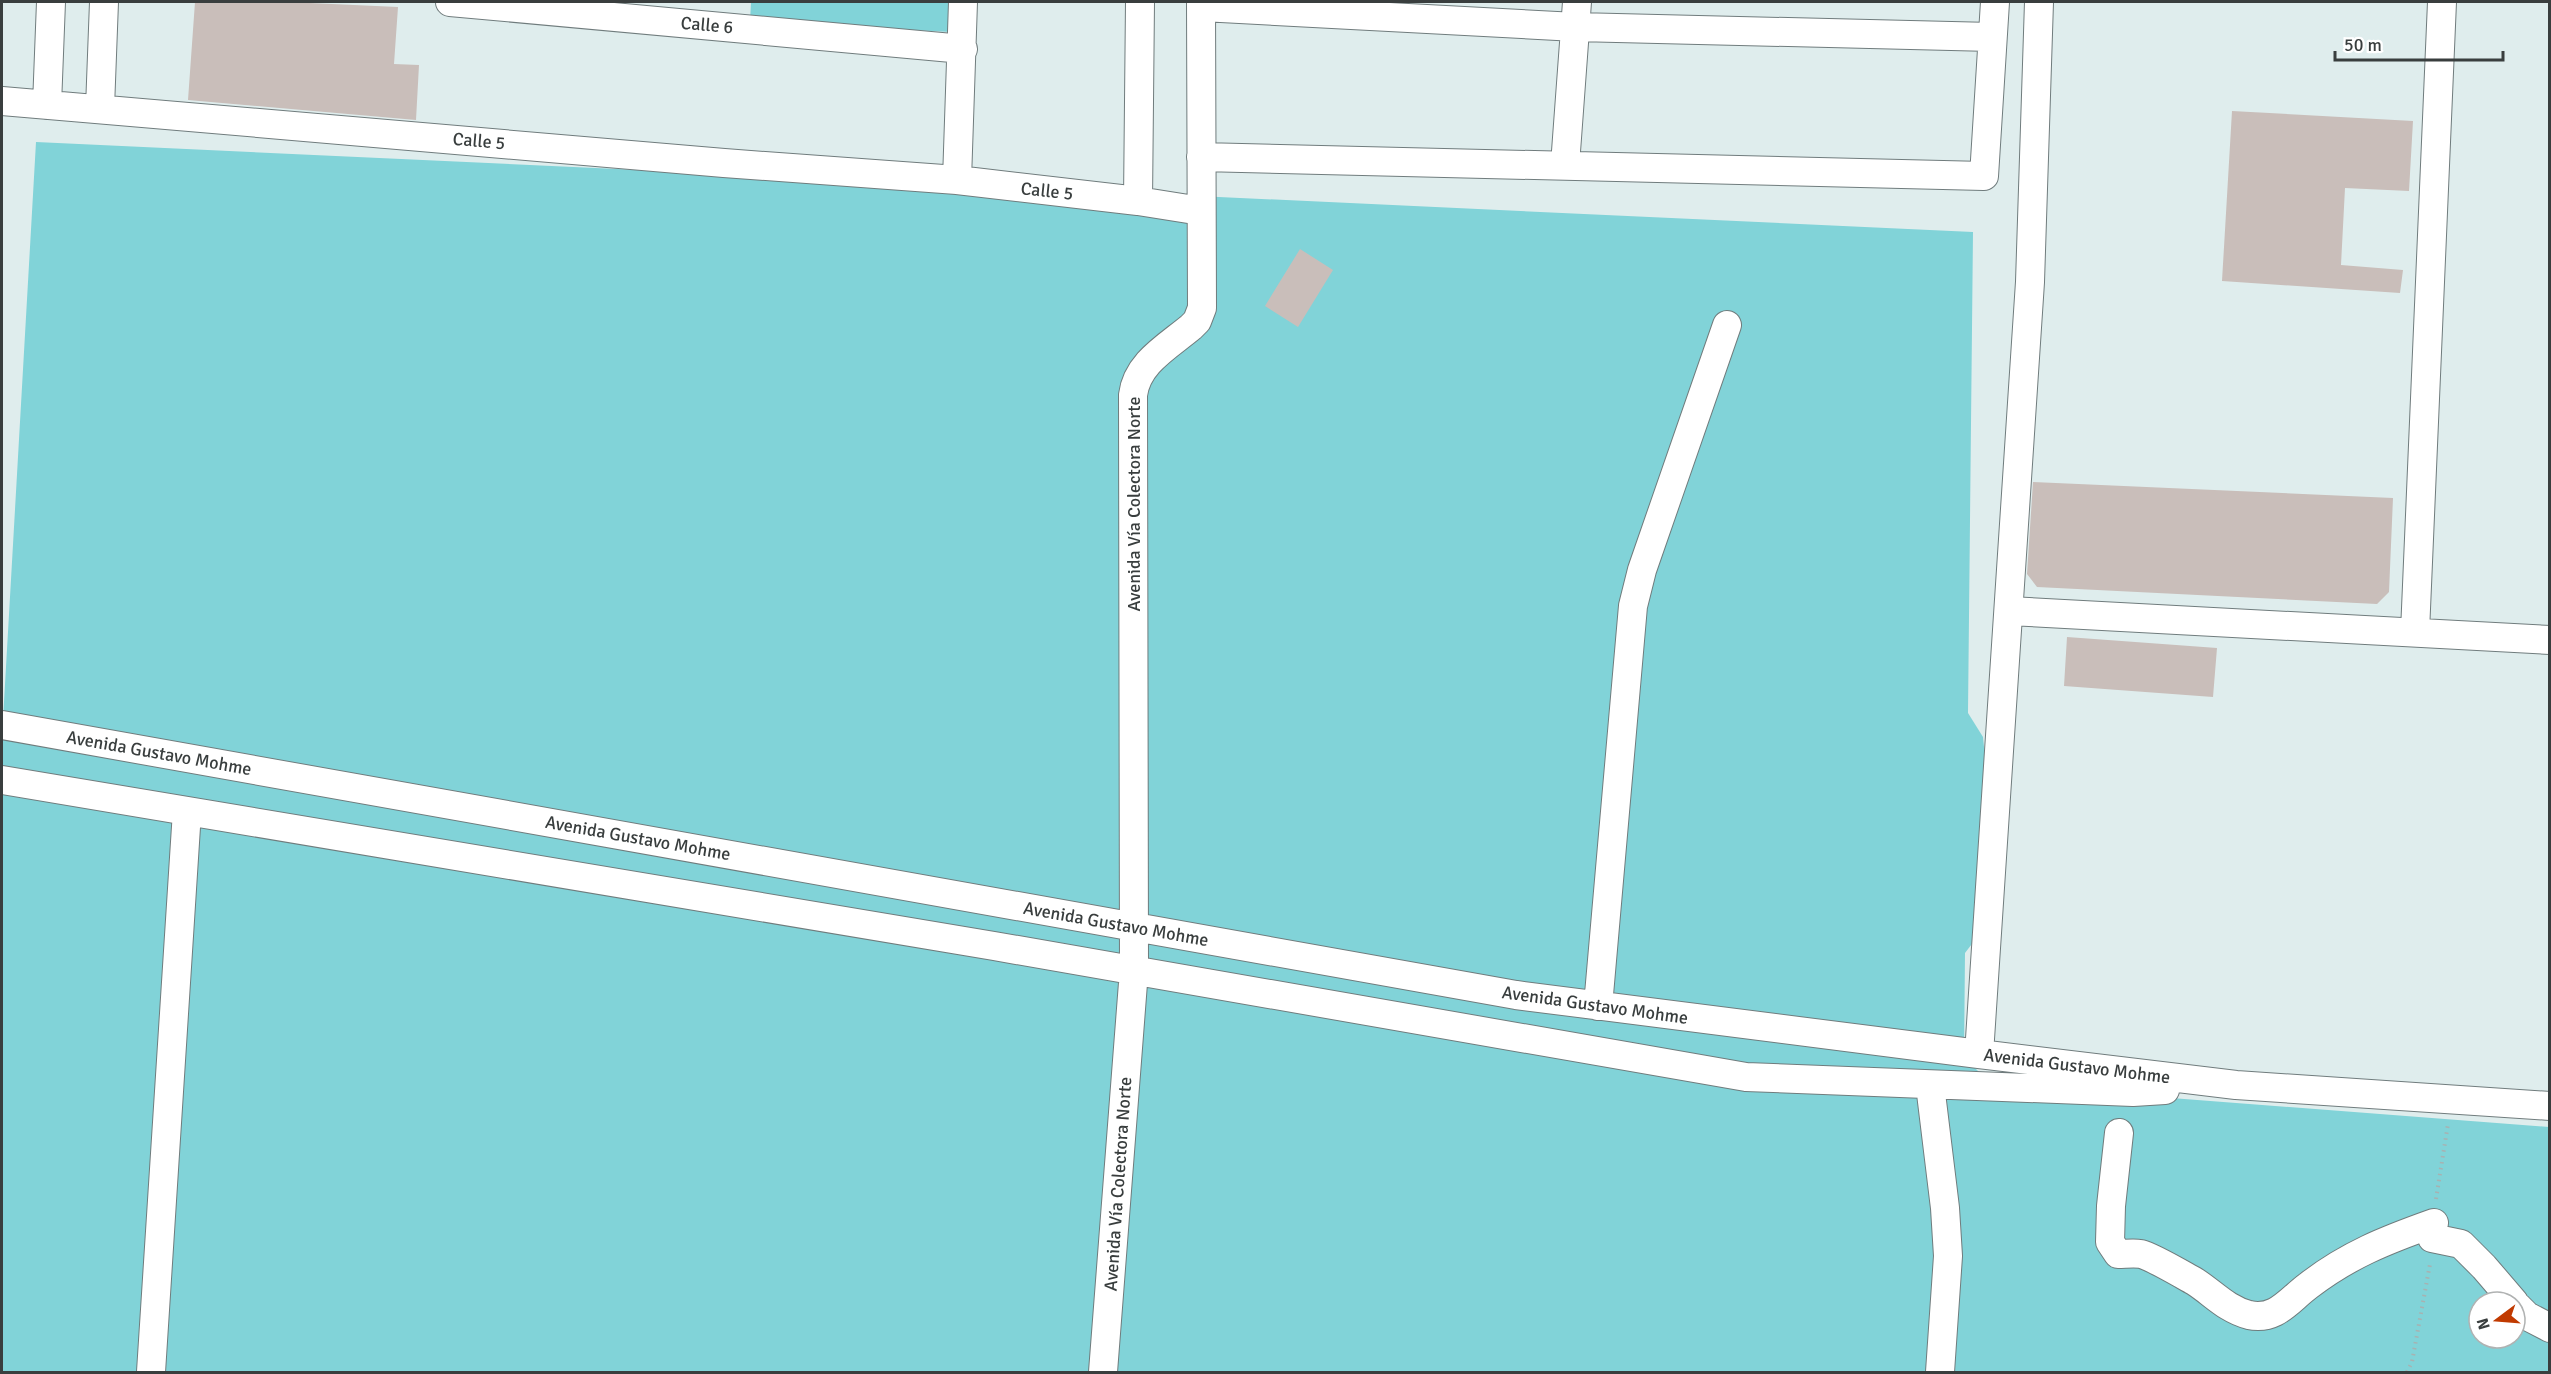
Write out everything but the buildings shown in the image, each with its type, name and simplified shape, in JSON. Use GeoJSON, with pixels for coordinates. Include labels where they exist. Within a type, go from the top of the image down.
{"type":"FeatureCollection","features":[{"type":"Feature","properties":{"kind":"street"},"geometry":{"type":"LineString","coordinates":[[47,105],[51,2]]}},
{"type":"Feature","properties":{"kind":"street"},"geometry":{"type":"LineString","coordinates":[[100,108],[104,2]]}},
{"type":"Feature","properties":{"kind":"street","name":"Calle 6"},"geometry":{"type":"LineString","coordinates":[[450,2],[963,50]]}},
{"type":"Feature","properties":{"kind":"street"},"geometry":{"type":"LineString","coordinates":[[957,180],[963,2]]}},
{"type":"Feature","properties":{"kind":"street"},"geometry":{"type":"LineString","coordinates":[[1138,201],[1140,2]]}},
{"type":"Feature","properties":{"kind":"street"},"geometry":{"type":"LineString","coordinates":[[1201,157],[1984,176],[1995,2]]}},
{"type":"Feature","properties":{"kind":"street"},"geometry":{"type":"LineString","coordinates":[[1979,1054],[2030,282],[2039,2]]}},
{"type":"Feature","properties":{"kind":"street"},"geometry":{"type":"LineString","coordinates":[[2415,632],[2442,2]]}},
{"type":"Feature","properties":{"kind":"street"},"geometry":{"type":"LineString","coordinates":[[1202,4],[1577,14],[1992,38]]}},
{"type":"Feature","properties":{"kind":"street","name":"Avenida Vía Colectora Norte"},"geometry":{"type":"LineString","coordinates":[[1103,1372],[1133,983],[1133,395],[1135,383],[1147,363],[1197,321],[1202,308],[1202,4]]}},
{"type":"Feature","properties":{"kind":"street"},"geometry":{"type":"LineString","coordinates":[[1565,165],[1577,14]]}},
{"type":"Feature","properties":{"kind":"street","name":"Calle 5"},"geometry":{"type":"LineString","coordinates":[[2,100],[724,163],[957,180],[1138,201],[1202,211]]}},
{"type":"Feature","properties":{"kind":"street"},"geometry":{"type":"LineString","coordinates":[[1598,1006],[1633,606],[1646,558],[1727,325]]}},
{"type":"Feature","properties":{"kind":"street"},"geometry":{"type":"LineString","coordinates":[[2009,611],[2550,640]]}},
{"type":"Feature","properties":{"kind":"street","name":"Avenida Gustavo Mohme"},"geometry":{"type":"LineString","coordinates":[[2,725],[1504,993],[1979,1054],[2236,1084],[2550,1106]]}},
{"type":"Feature","properties":{"kind":"street","name":"Avenida Gustavo Mohme"},"geometry":{"type":"LineString","coordinates":[[2,780],[187,811],[1133,983],[1746,1077],[2133,1092],[2236,1084]]}},
{"type":"Feature","properties":{"kind":"street"},"geometry":{"type":"LineString","coordinates":[[151,1372],[187,811]]}},
{"type":"Feature","properties":{"kind":"street"},"geometry":{"type":"LineString","coordinates":[[1930,1085],[1945,1208],[1948,1256],[1941,1372]]}},
{"type":"Feature","properties":{"kind":"street"},"geometry":{"type":"LineString","coordinates":[[2119,1133],[2110,1206],[2109,1242],[2118,1254],[2141,1254],[2195,1282],[2223,1304],[2250,1315],[2269,1315],[2291,1303],[2304,1289],[2334,1266],[2378,1243],[2433,1231],[2461,1244],[2503,1290]]}},
{"type":"Feature","properties":{"kind":"street"},"geometry":{"type":"LineString","coordinates":[[2527,1316],[2550,1328]]}},
{"type":"Feature","properties":{"kind":"shaded area"},"geometry":{"type":"Polygon","coordinates":[[[751,2],[952,2],[951,32],[750,22],[751,2]]]}},
{"type":"Feature","properties":{"kind":"shaded area"},"geometry":{"type":"Polygon","coordinates":[[[36,142],[1973,232],[1968,713],[1983,737],[1990,805],[1981,932],[1965,953],[1964,1057],[1991,1084],[2549,1127],[2549,1372],[2,1372],[2,737],[36,142]]]}}]}
